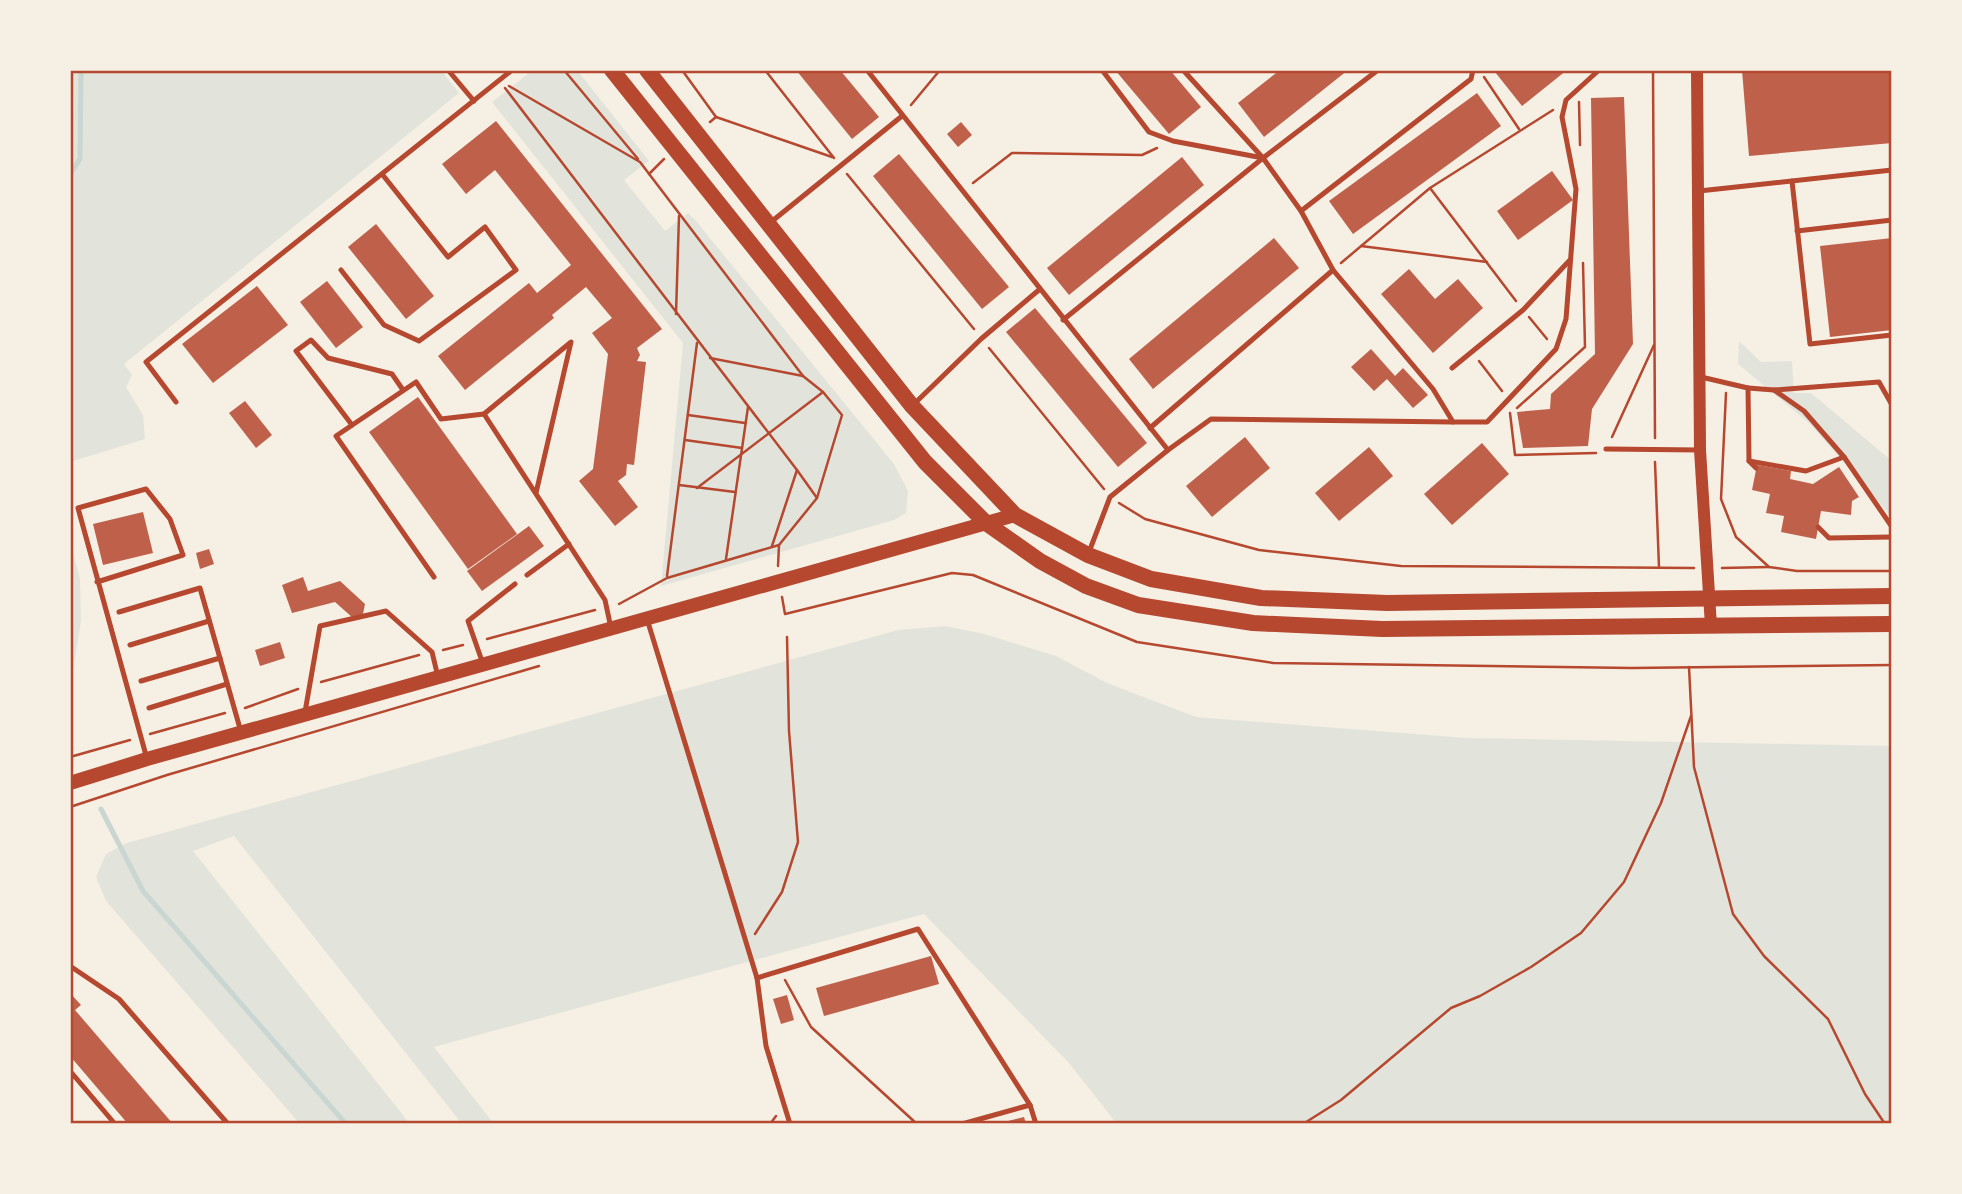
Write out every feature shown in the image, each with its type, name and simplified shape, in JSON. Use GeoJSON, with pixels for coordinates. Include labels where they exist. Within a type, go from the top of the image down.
{"type":"FeatureCollection","features":[{"type":"Feature","properties":{"kind":"main road"},"geometry":{"type":"LineString","coordinates":[[612,70],[925,462],[986,523],[1040,561],[1086,586],[1138,605],[1253,623],[1382,629],[1892,624]]}},
{"type":"Feature","properties":{"kind":"main road"},"geometry":{"type":"LineString","coordinates":[[647,70],[912,406],[1015,515],[1088,555],[1151,579],[1262,598],[1387,603],[1892,596]]}},
{"type":"Feature","properties":{"kind":"main road"},"geometry":{"type":"LineString","coordinates":[[70,783],[146,758],[1015,515]]}},
{"type":"Feature","properties":{"kind":"main road"},"geometry":{"type":"LineString","coordinates":[[1858,596],[1859,623]]}},
{"type":"Feature","properties":{"kind":"main road"},"geometry":{"type":"LineString","coordinates":[[1628,600],[1628,626]]}},
{"type":"Feature","properties":{"kind":"street"},"geometry":{"type":"LineString","coordinates":[[1698,70],[1700,450],[1711,626]]}},
{"type":"Feature","properties":{"kind":"lane"},"geometry":{"type":"LineString","coordinates":[[448,70],[474,101]]}},
{"type":"Feature","properties":{"kind":"lane"},"geometry":{"type":"LineString","coordinates":[[867,70],[1168,450]]}},
{"type":"Feature","properties":{"kind":"lane"},"geometry":{"type":"LineString","coordinates":[[1102,70],[1149,132],[1173,141],[1263,158]]}},
{"type":"Feature","properties":{"kind":"lane"},"geometry":{"type":"LineString","coordinates":[[1183,70],[1263,158],[1301,211],[1333,270],[1433,389],[1454,422]]}},
{"type":"Feature","properties":{"kind":"lane"},"geometry":{"type":"LineString","coordinates":[[1063,320],[1263,158],[1378,70]]}},
{"type":"Feature","properties":{"kind":"lane"},"geometry":{"type":"LineString","coordinates":[[1301,211],[1471,79],[1473,70]]}},
{"type":"Feature","properties":{"kind":"lane"},"geometry":{"type":"LineString","coordinates":[[1088,555],[1110,497],[1211,419],[1487,422],[1556,349],[1566,319],[1576,189],[1562,117],[1566,100],[1599,70]]}},
{"type":"Feature","properties":{"kind":"lane"},"geometry":{"type":"LineString","coordinates":[[176,402],[146,362],[507,72]]}},
{"type":"Feature","properties":{"kind":"lane"},"geometry":{"type":"LineString","coordinates":[[768,224],[902,116]]}},
{"type":"Feature","properties":{"kind":"lane"},"geometry":{"type":"LineString","coordinates":[[1699,191],[1892,170]]}},
{"type":"Feature","properties":{"kind":"lane"},"geometry":{"type":"LineString","coordinates":[[341,270],[384,324],[419,341],[516,270],[485,227],[448,257],[382,174]]}},
{"type":"Feature","properties":{"kind":"lane"},"geometry":{"type":"LineString","coordinates":[[1792,181],[1810,344],[1892,335]]}},
{"type":"Feature","properties":{"kind":"lane"},"geometry":{"type":"LineString","coordinates":[[1797,231],[1892,220]]}},
{"type":"Feature","properties":{"kind":"lane"},"geometry":{"type":"LineString","coordinates":[[1452,368],[1523,310],[1569,261]]}},
{"type":"Feature","properties":{"kind":"lane"},"geometry":{"type":"LineString","coordinates":[[1150,428],[1333,270]]}},
{"type":"Feature","properties":{"kind":"lane"},"geometry":{"type":"LineString","coordinates":[[912,406],[981,339],[1040,289]]}},
{"type":"Feature","properties":{"kind":"lane"},"geometry":{"type":"LineString","coordinates":[[352,425],[296,351],[312,340],[328,358],[392,374],[403,390]]}},
{"type":"Feature","properties":{"kind":"lane"},"geometry":{"type":"LineString","coordinates":[[434,577],[336,436],[416,382],[441,419],[484,414],[571,342],[536,493]]}},
{"type":"Feature","properties":{"kind":"lane"},"geometry":{"type":"LineString","coordinates":[[1701,377],[1748,388],[1774,390],[1880,382],[1892,405]]}},
{"type":"Feature","properties":{"kind":"lane"},"geometry":{"type":"LineString","coordinates":[[1748,388],[1749,461],[1756,468]]}},
{"type":"Feature","properties":{"kind":"lane"},"geometry":{"type":"LineString","coordinates":[[1774,390],[1804,411],[1844,457],[1892,527]]}},
{"type":"Feature","properties":{"kind":"lane"},"geometry":{"type":"LineString","coordinates":[[484,414],[606,600],[611,628]]}},
{"type":"Feature","properties":{"kind":"lane"},"geometry":{"type":"LineString","coordinates":[[1606,449],[1655,447],[1700,450]]}},
{"type":"Feature","properties":{"kind":"lane"},"geometry":{"type":"LineString","coordinates":[[1749,461],[1806,471],[1844,457]]}},
{"type":"Feature","properties":{"kind":"lane"},"geometry":{"type":"LineString","coordinates":[[97,582],[183,555],[170,519],[146,489],[79,508],[97,582],[146,758]]}},
{"type":"Feature","properties":{"kind":"lane"},"geometry":{"type":"LineString","coordinates":[[1818,527],[1829,538],[1892,537]]}},
{"type":"Feature","properties":{"kind":"lane"},"geometry":{"type":"LineString","coordinates":[[527,575],[569,544]]}},
{"type":"Feature","properties":{"kind":"lane"},"geometry":{"type":"LineString","coordinates":[[483,664],[468,621],[515,584]]}},
{"type":"Feature","properties":{"kind":"lane"},"geometry":{"type":"LineString","coordinates":[[118,612],[200,588],[241,732]]}},
{"type":"Feature","properties":{"kind":"lane"},"geometry":{"type":"LineString","coordinates":[[305,714],[320,626],[386,611],[432,652],[438,677]]}},
{"type":"Feature","properties":{"kind":"lane"},"geometry":{"type":"LineString","coordinates":[[646,618],[757,978],[766,1046],[790,1124]]}},
{"type":"Feature","properties":{"kind":"lane"},"geometry":{"type":"LineString","coordinates":[[130,645],[209,621]]}},
{"type":"Feature","properties":{"kind":"lane"},"geometry":{"type":"LineString","coordinates":[[141,681],[220,658]]}},
{"type":"Feature","properties":{"kind":"lane"},"geometry":{"type":"LineString","coordinates":[[149,708],[227,684]]}},
{"type":"Feature","properties":{"kind":"lane"},"geometry":{"type":"LineString","coordinates":[[757,978],[918,929],[1030,1105],[1036,1124]]}},
{"type":"Feature","properties":{"kind":"lane"},"geometry":{"type":"LineString","coordinates":[[70,965],[119,999],[228,1124]]}},
{"type":"Feature","properties":{"kind":"lane"},"geometry":{"type":"LineString","coordinates":[[70,1071],[116,1124]]}},
{"type":"Feature","properties":{"kind":"lane"},"geometry":{"type":"LineString","coordinates":[[962,1124],[1030,1105]]}},
{"type":"Feature","properties":{"kind":"path"},"geometry":{"type":"LineString","coordinates":[[564,70],[640,162],[803,376],[823,392],[842,415],[817,498],[779,545],[778,562]]}},
{"type":"Feature","properties":{"kind":"path"},"geometry":{"type":"LineString","coordinates":[[681,70],[716,117],[834,158]]}},
{"type":"Feature","properties":{"kind":"path"},"geometry":{"type":"LineString","coordinates":[[765,70],[1110,497],[1145,519],[1259,550],[1401,566],[1659,566],[1655,447],[1653,70]]}},
{"type":"Feature","properties":{"kind":"path"},"geometry":{"type":"LineString","coordinates":[[902,116],[940,70]]}},
{"type":"Feature","properties":{"kind":"path"},"geometry":{"type":"LineString","coordinates":[[1479,70],[1519,129]]}},
{"type":"Feature","properties":{"kind":"path"},"geometry":{"type":"LineString","coordinates":[[500,80],[640,162]]}},
{"type":"Feature","properties":{"kind":"path"},"geometry":{"type":"LineString","coordinates":[[500,80],[817,498]]}},
{"type":"Feature","properties":{"kind":"path"},"geometry":{"type":"LineString","coordinates":[[1333,270],[1430,188],[1519,129],[1541,119],[1566,100]]}},
{"type":"Feature","properties":{"kind":"path"},"geometry":{"type":"LineString","coordinates":[[695,132],[716,117]]}},
{"type":"Feature","properties":{"kind":"path"},"geometry":{"type":"LineString","coordinates":[[962,191],[1012,153],[1142,155],[1173,141]]}},
{"type":"Feature","properties":{"kind":"path"},"geometry":{"type":"LineString","coordinates":[[649,174],[675,149]]}},
{"type":"Feature","properties":{"kind":"path"},"geometry":{"type":"LineString","coordinates":[[1430,188],[1523,310],[1569,362]]}},
{"type":"Feature","properties":{"kind":"path"},"geometry":{"type":"LineString","coordinates":[[676,315],[680,216]]}},
{"type":"Feature","properties":{"kind":"path"},"geometry":{"type":"LineString","coordinates":[[1362,246],[1487,262]]}},
{"type":"Feature","properties":{"kind":"path"},"geometry":{"type":"LineString","coordinates":[[667,578],[697,343]]}},
{"type":"Feature","properties":{"kind":"path"},"geometry":{"type":"LineString","coordinates":[[1473,352],[1509,400],[1515,455],[1591,455],[1606,449],[1654,344]]}},
{"type":"Feature","properties":{"kind":"path"},"geometry":{"type":"LineString","coordinates":[[708,357],[803,376]]}},
{"type":"Feature","properties":{"kind":"path"},"geometry":{"type":"LineString","coordinates":[[1726,383],[1721,499],[1736,537],[1769,567],[1797,571],[1892,571]]}},
{"type":"Feature","properties":{"kind":"path"},"geometry":{"type":"LineString","coordinates":[[697,488],[823,392]]}},
{"type":"Feature","properties":{"kind":"path"},"geometry":{"type":"LineString","coordinates":[[726,559],[748,407]]}},
{"type":"Feature","properties":{"kind":"path"},"geometry":{"type":"LineString","coordinates":[[688,415],[746,423]]}},
{"type":"Feature","properties":{"kind":"path"},"geometry":{"type":"LineString","coordinates":[[685,440],[742,449]]}},
{"type":"Feature","properties":{"kind":"path"},"geometry":{"type":"LineString","coordinates":[[772,546],[797,470]]}},
{"type":"Feature","properties":{"kind":"path"},"geometry":{"type":"LineString","coordinates":[[679,485],[736,493]]}},
{"type":"Feature","properties":{"kind":"path"},"geometry":{"type":"LineString","coordinates":[[747,948],[782,892],[798,842],[789,731],[787,637]]}},
{"type":"Feature","properties":{"kind":"path"},"geometry":{"type":"LineString","coordinates":[[70,807],[167,775],[546,665]]}},
{"type":"Feature","properties":{"kind":"path"},"geometry":{"type":"LineString","coordinates":[[1689,667],[1694,767],[1733,914],[1764,956],[1828,1019],[1865,1094],[1885,1124]]}},
{"type":"Feature","properties":{"kind":"path"},"geometry":{"type":"LineString","coordinates":[[1303,1124],[1341,1100],[1451,1008],[1521,973],[1581,933],[1624,882],[1661,803],[1691,716]]}},
{"type":"Feature","properties":{"kind":"path"},"geometry":{"type":"LineString","coordinates":[[780,971],[811,1027],[917,1124]]}},
{"type":"Feature","properties":{"kind":"shaded area"},"geometry":{"type":"Polygon","coordinates":[[[70,70],[441,70],[459,93],[124,364],[132,375],[126,387],[143,415],[145,439],[70,462],[70,70]]]}},
{"type":"Feature","properties":{"kind":"shaded area"},"geometry":{"type":"Polygon","coordinates":[[[533,70],[577,70],[649,161],[624,180],[665,231],[688,213],[696,221],[894,464],[908,491],[906,513],[894,520],[661,586],[683,343],[492,102],[533,70]]]}},
{"type":"Feature","properties":{"kind":"shaded area"},"geometry":{"type":"Polygon","coordinates":[[[1739,341],[1761,362],[1792,361],[1794,393],[1811,393],[1892,461],[1892,517],[1809,423],[1738,364],[1739,341]]]}},
{"type":"Feature","properties":{"kind":"shaded area"},"geometry":{"type":"Polygon","coordinates":[[[70,540],[80,579],[81,621],[70,691],[70,540]]]}},
{"type":"Feature","properties":{"kind":"shaded area"},"geometry":{"type":"Polygon","coordinates":[[[945,626],[984,634],[1056,656],[1107,683],[1196,717],[1467,738],[1892,746],[1892,1124],[1117,1124],[1069,1063],[924,914],[434,1047],[494,1124],[462,1124],[234,836],[193,851],[410,1124],[300,1124],[106,901],[96,877],[106,854],[127,843],[898,630],[945,626]]]}},
{"type":"Feature","properties":{"kind":"building"},"geometry":{"type":"Polygon","coordinates":[[[796,70],[840,70],[879,117],[852,139],[796,70]]]}},
{"type":"Feature","properties":{"kind":"building"},"geometry":{"type":"Polygon","coordinates":[[[1115,70],[1170,70],[1201,107],[1169,134],[1115,70]]]}},
{"type":"Feature","properties":{"kind":"building"},"geometry":{"type":"Polygon","coordinates":[[[1280,70],[1348,70],[1264,137],[1238,103],[1280,70]]]}},
{"type":"Feature","properties":{"kind":"building"},"geometry":{"type":"Polygon","coordinates":[[[1567,70],[1522,106],[1495,72],[1567,70]]]}},
{"type":"Feature","properties":{"kind":"building"},"geometry":{"type":"Polygon","coordinates":[[[1742,70],[1892,70],[1892,143],[1749,156],[1742,70]]]}},
{"type":"Feature","properties":{"kind":"building"},"geometry":{"type":"Polygon","coordinates":[[[1477,93],[1501,126],[1353,234],[1329,201],[1477,93]]]}},
{"type":"Feature","properties":{"kind":"building"},"geometry":{"type":"Polygon","coordinates":[[[1624,97],[1633,344],[1592,409],[1588,446],[1523,448],[1517,412],[1550,409],[1551,394],[1595,354],[1591,98],[1624,97]]]}},
{"type":"Feature","properties":{"kind":"building"},"geometry":{"type":"Polygon","coordinates":[[[496,121],[662,329],[637,348],[640,355],[637,361],[646,362],[634,465],[627,464],[626,475],[618,481],[638,507],[615,526],[579,481],[593,469],[608,354],[592,333],[612,318],[586,287],[552,315],[554,318],[465,390],[438,356],[529,283],[537,293],[571,265],[495,170],[466,194],[442,164],[496,121]]]}},
{"type":"Feature","properties":{"kind":"building"},"geometry":{"type":"Polygon","coordinates":[[[961,122],[972,135],[958,147],[947,134],[961,122]]]}},
{"type":"Feature","properties":{"kind":"building"},"geometry":{"type":"Polygon","coordinates":[[[899,154],[1009,287],[982,309],[873,176],[899,154]]]}},
{"type":"Feature","properties":{"kind":"building"},"geometry":{"type":"Polygon","coordinates":[[[1182,157],[1204,185],[1069,295],[1047,268],[1182,157]]]}},
{"type":"Feature","properties":{"kind":"building"},"geometry":{"type":"Polygon","coordinates":[[[1552,171],[1573,200],[1518,240],[1497,211],[1552,171]]]}},
{"type":"Feature","properties":{"kind":"building"},"geometry":{"type":"Polygon","coordinates":[[[376,224],[434,296],[406,319],[348,247],[376,224]]]}},
{"type":"Feature","properties":{"kind":"building"},"geometry":{"type":"Polygon","coordinates":[[[1274,238],[1299,268],[1153,389],[1129,359],[1274,238]]]}},
{"type":"Feature","properties":{"kind":"building"},"geometry":{"type":"Polygon","coordinates":[[[1892,238],[1892,330],[1830,337],[1820,246],[1892,238]]]}},
{"type":"Feature","properties":{"kind":"building"},"geometry":{"type":"Polygon","coordinates":[[[1409,269],[1435,299],[1458,279],[1483,308],[1433,353],[1381,294],[1409,269]]]}},
{"type":"Feature","properties":{"kind":"building"},"geometry":{"type":"Polygon","coordinates":[[[327,281],[363,327],[336,348],[300,302],[327,281]]]}},
{"type":"Feature","properties":{"kind":"building"},"geometry":{"type":"Polygon","coordinates":[[[257,286],[288,325],[213,383],[182,344],[257,286]]]}},
{"type":"Feature","properties":{"kind":"building"},"geometry":{"type":"Polygon","coordinates":[[[1035,308],[1147,443],[1118,467],[1006,332],[1035,308]]]}},
{"type":"Feature","properties":{"kind":"building"},"geometry":{"type":"Polygon","coordinates":[[[1371,349],[1395,376],[1403,368],[1428,395],[1413,408],[1387,379],[1374,391],[1351,367],[1371,349]]]}},
{"type":"Feature","properties":{"kind":"building"},"geometry":{"type":"Polygon","coordinates":[[[418,397],[517,534],[468,569],[369,432],[418,397]]]}},
{"type":"Feature","properties":{"kind":"building"},"geometry":{"type":"Polygon","coordinates":[[[245,401],[272,435],[256,448],[229,413],[245,401]]]}},
{"type":"Feature","properties":{"kind":"building"},"geometry":{"type":"Polygon","coordinates":[[[1245,437],[1270,468],[1212,517],[1186,486],[1245,437]]]}},
{"type":"Feature","properties":{"kind":"building"},"geometry":{"type":"Polygon","coordinates":[[[1482,443],[1509,474],[1452,525],[1424,494],[1482,443]]]}},
{"type":"Feature","properties":{"kind":"building"},"geometry":{"type":"Polygon","coordinates":[[[1369,447],[1393,476],[1339,521],[1315,493],[1369,447]]]}},
{"type":"Feature","properties":{"kind":"building"},"geometry":{"type":"Polygon","coordinates":[[[1757,465],[1791,471],[1790,479],[1813,484],[1839,467],[1859,497],[1852,501],[1851,515],[1821,511],[1816,539],[1781,532],[1784,516],[1766,513],[1770,494],[1752,490],[1757,465]]]}},
{"type":"Feature","properties":{"kind":"building"},"geometry":{"type":"Polygon","coordinates":[[[143,512],[153,553],[103,565],[93,524],[143,512]]]}},
{"type":"Feature","properties":{"kind":"building"},"geometry":{"type":"Polygon","coordinates":[[[529,526],[544,546],[482,591],[467,571],[529,526]]]}},
{"type":"Feature","properties":{"kind":"building"},"geometry":{"type":"Polygon","coordinates":[[[209,549],[214,564],[200,569],[196,553],[209,549]]]}},
{"type":"Feature","properties":{"kind":"building"},"geometry":{"type":"Polygon","coordinates":[[[303,577],[308,591],[340,581],[365,604],[363,614],[353,618],[335,602],[292,613],[282,585],[303,577]]]}},
{"type":"Feature","properties":{"kind":"building"},"geometry":{"type":"Polygon","coordinates":[[[280,642],[285,658],[260,666],[255,650],[280,642]]]}},
{"type":"Feature","properties":{"kind":"building"},"geometry":{"type":"Polygon","coordinates":[[[931,956],[939,984],[824,1016],[816,988],[931,956]]]}},
{"type":"Feature","properties":{"kind":"building"},"geometry":{"type":"Polygon","coordinates":[[[70,993],[81,1005],[75,1010],[173,1124],[128,1124],[70,1056],[70,993]]]}},
{"type":"Feature","properties":{"kind":"building"},"geometry":{"type":"Polygon","coordinates":[[[787,995],[794,1020],[781,1024],[773,999],[787,995]]]}},
{"type":"Feature","properties":{"kind":"building"},"geometry":{"type":"Polygon","coordinates":[[[1024,1117],[1026,1124],[1000,1124],[1000,1123],[1024,1117]]]}},
{"type":"Feature","properties":{"kind":"waterway"},"geometry":{"type":"LineString","coordinates":[[70,174],[80,159],[81,70]]}},
{"type":"Feature","properties":{"kind":"waterway"},"geometry":{"type":"LineString","coordinates":[[101,809],[143,891],[346,1124]]}}]}
